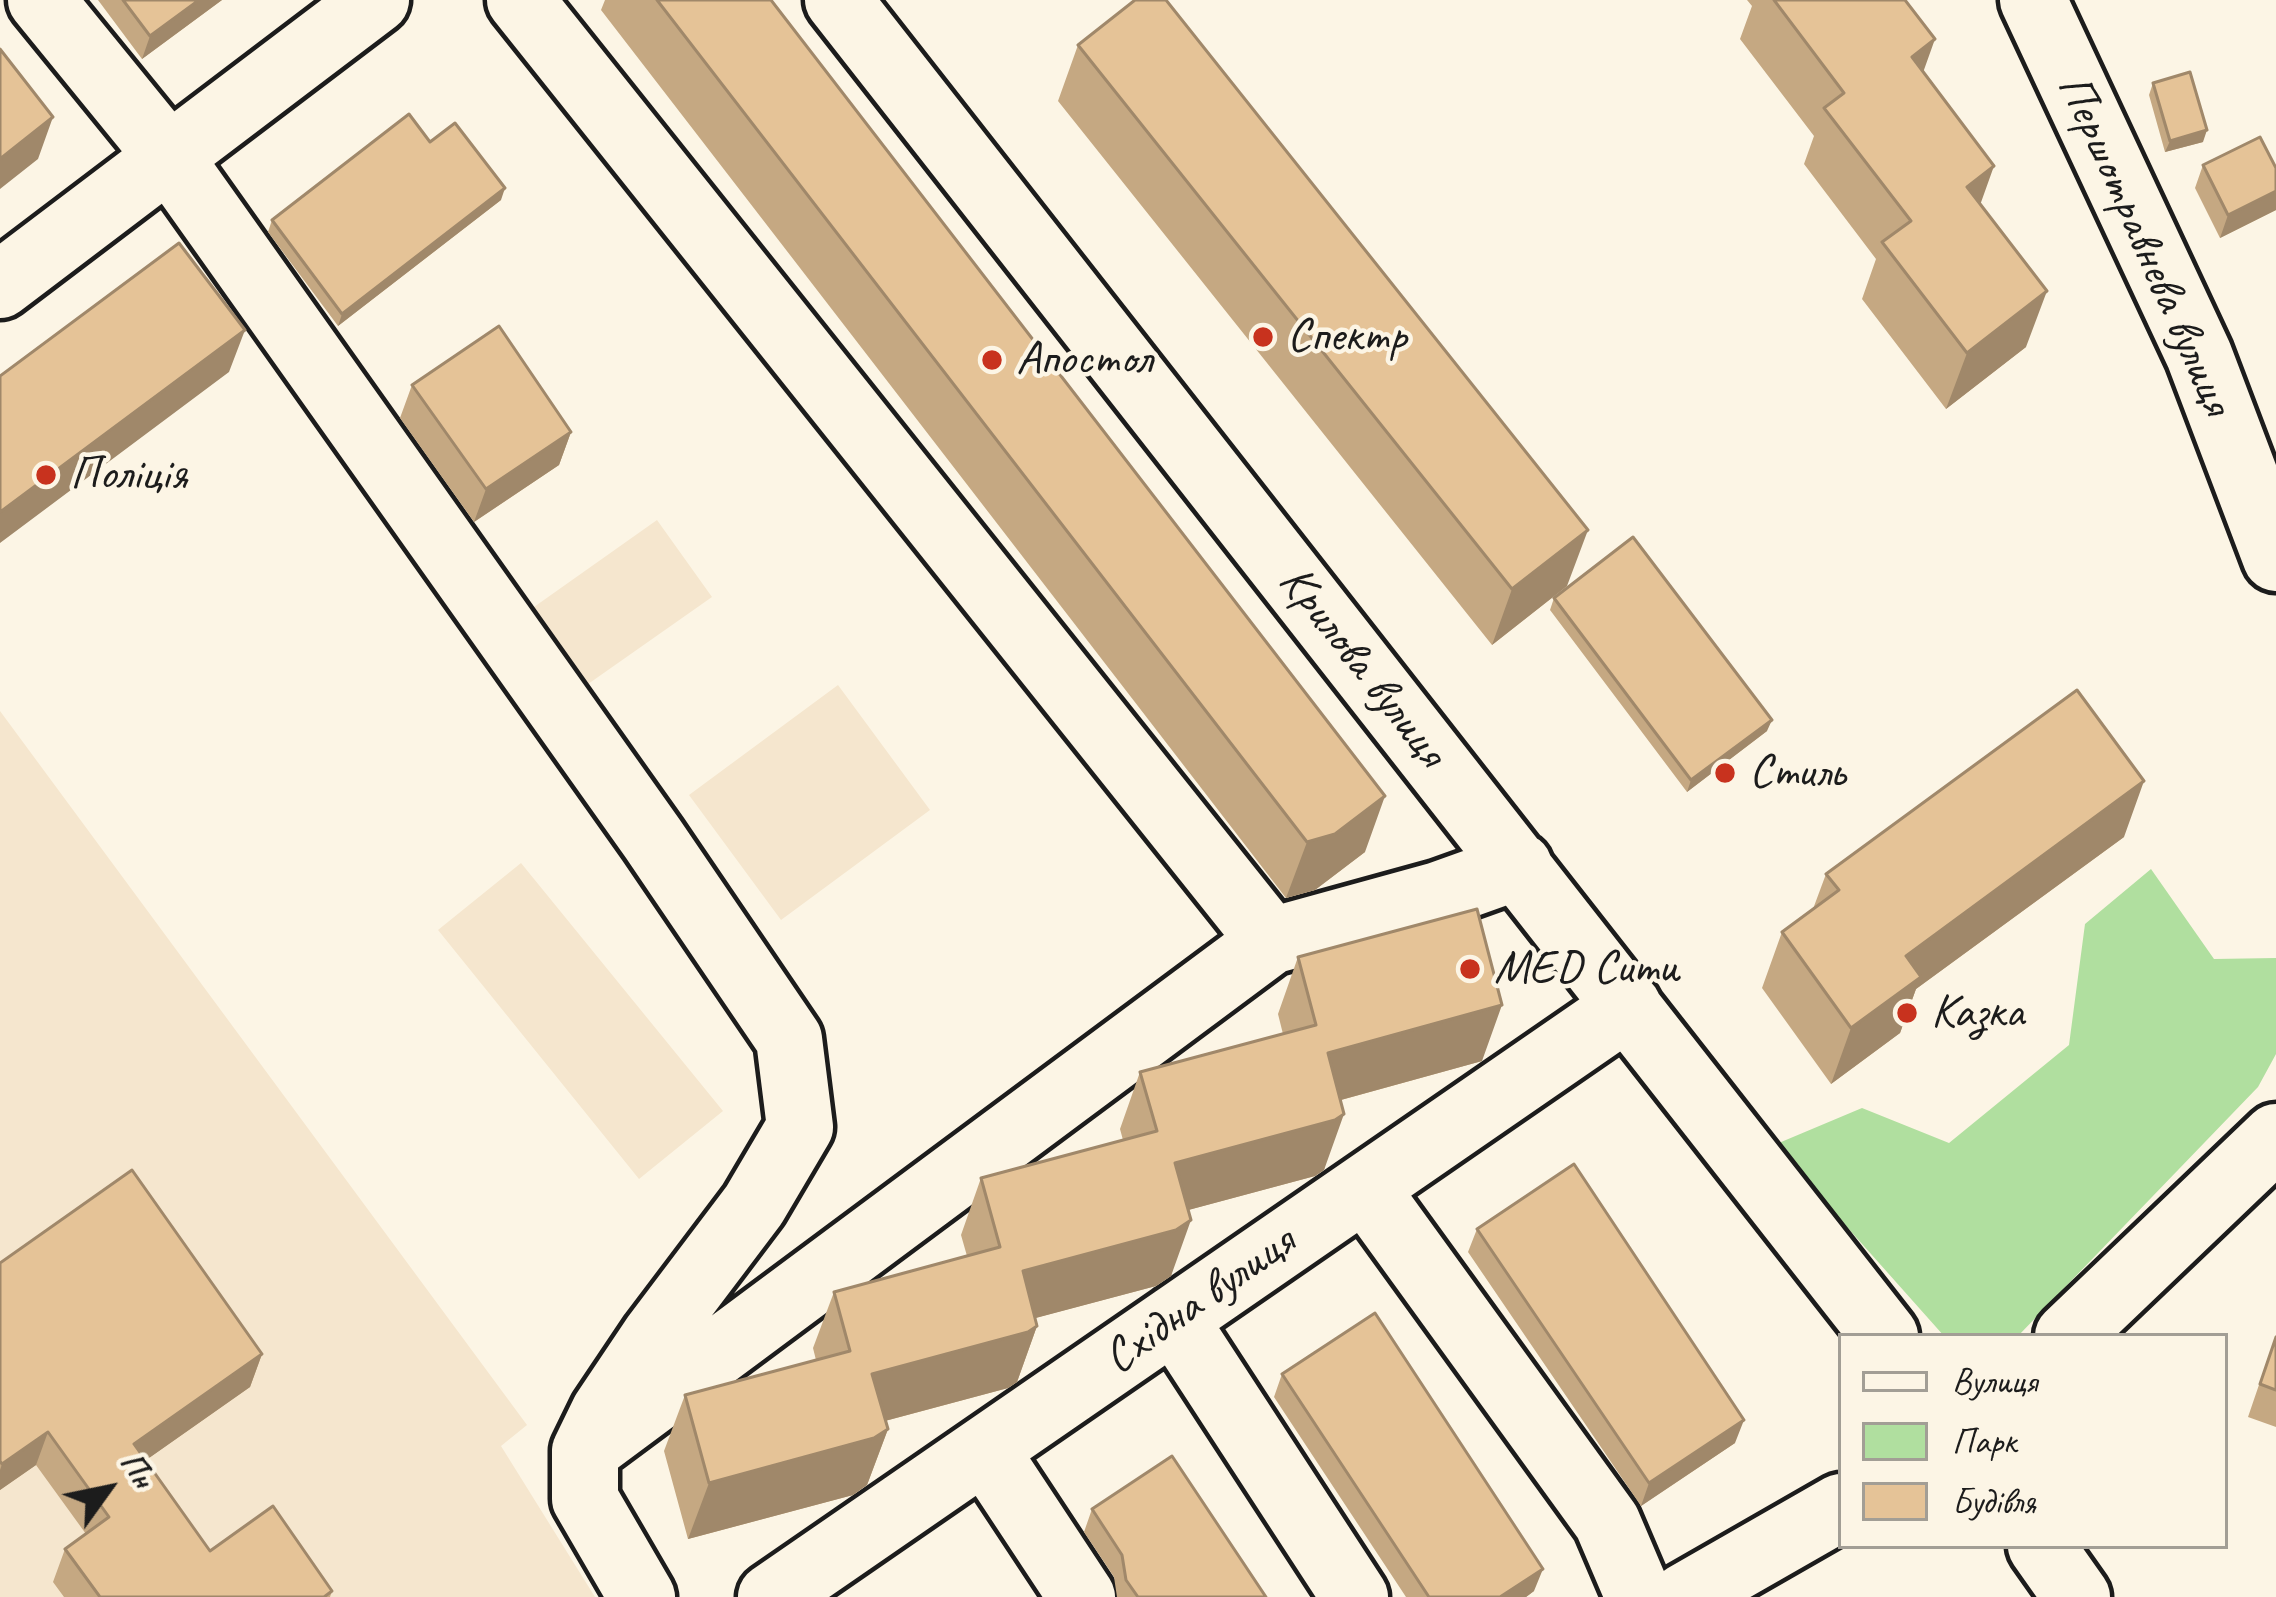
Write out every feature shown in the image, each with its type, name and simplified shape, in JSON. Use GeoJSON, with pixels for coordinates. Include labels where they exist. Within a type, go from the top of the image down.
{"type":"FeatureCollection","features":[{"type":"Feature","properties":{"kind":"street"},"geometry":{"type":"LineString","coordinates":[[41,0],[169,158],[641,822],[789,1039],[800,1127],[754,1205],[604,1412],[585,1451],[585,1498],[642,1597]]}},
{"type":"Feature","properties":{"kind":"street"},"geometry":{"type":"LineString","coordinates":[[0,285],[376,0]]}},
{"type":"Feature","properties":{"kind":"street"},"geometry":{"type":"LineString","coordinates":[[520,0],[1271,941]]}},
{"type":"Feature","properties":{"kind":"street","name":"Крилова вулиця"},"geometry":{"type":"LineString","coordinates":[[838,0],[1884,1333]]}},
{"type":"Feature","properties":{"kind":"street","name":"Першотравнева вулиця"},"geometry":{"type":"LineString","coordinates":[[2033,0],[2199,355],[2276,558]]}},
{"type":"Feature","properties":{"kind":"street"},"geometry":{"type":"LineString","coordinates":[[585,1451],[1271,941],[1438,896],[1519,866]]}},
{"type":"Feature","properties":{"kind":"street","name":"Східна вулиця"},"geometry":{"type":"LineString","coordinates":[[771,1597],[1628,1006]]}},
{"type":"Feature","properties":{"kind":"street"},"geometry":{"type":"LineString","coordinates":[[2071,1333],[2276,1137]]}},
{"type":"Feature","properties":{"kind":"street"},"geometry":{"type":"LineString","coordinates":[[1365,1188],[1607,1522],[1639,1597]]}},
{"type":"Feature","properties":{"kind":"street"},"geometry":{"type":"LineString","coordinates":[[1174,1319],[1355,1597]]}},
{"type":"Feature","properties":{"kind":"street"},"geometry":{"type":"LineString","coordinates":[[985,1450],[1082,1597]]}},
{"type":"Feature","properties":{"kind":"street"},"geometry":{"type":"LineString","coordinates":[[1684,1597],[1838,1509]]}},
{"type":"Feature","properties":{"kind":"street"},"geometry":{"type":"LineString","coordinates":[[2043,1549],[2077,1597]]}},
{"type":"Feature","properties":{"kind":"shaded area"},"geometry":{"type":"Polygon","coordinates":[[[657,520],[712,597],[571,696],[517,619],[657,520]]]}},
{"type":"Feature","properties":{"kind":"shaded area"},"geometry":{"type":"Polygon","coordinates":[[[838,685],[930,810],[781,920],[689,795],[838,685]]]}},
{"type":"Feature","properties":{"kind":"shaded area"},"geometry":{"type":"Polygon","coordinates":[[[0,711],[527,1425],[501,1446],[595,1597],[0,1597],[0,711]]]}},
{"type":"Feature","properties":{"kind":"shaded area"},"geometry":{"type":"Polygon","coordinates":[[[521,863],[723,1111],[639,1179],[438,930],[521,863]]]}},
{"type":"Feature","properties":{"kind":"green space"},"geometry":{"type":"Polygon","coordinates":[[[2151,869],[2214,959],[2276,958],[2276,1054],[2258,1087],[2021,1333],[1941,1333],[1774,1145],[1862,1108],[1949,1143],[2069,1045],[2085,924],[2151,869]]]}},
{"type":"Feature","properties":{"kind":"building"},"geometry":{"type":"Polygon","coordinates":[[[123,0],[199,0],[150,36],[123,0]]]}},
{"type":"Feature","properties":{"kind":"building"},"geometry":{"type":"Polygon","coordinates":[[[657,0],[771,0],[1385,796],[1335,834],[1307,842],[657,0]]]}},
{"type":"Feature","properties":{"kind":"building"},"geometry":{"type":"Polygon","coordinates":[[[1135,0],[1166,0],[1588,530],[1512,589],[1078,45],[1135,0]]]}},
{"type":"Feature","properties":{"kind":"building"},"geometry":{"type":"Polygon","coordinates":[[[1774,0],[1905,0],[1935,39],[1912,57],[1994,166],[1967,187],[2047,291],[1967,353],[1882,242],[1911,221],[1824,108],[1844,93],[1774,0]]]}},
{"type":"Feature","properties":{"kind":"building"},"geometry":{"type":"Polygon","coordinates":[[[0,49],[53,117],[0,159],[0,49]]]}},
{"type":"Feature","properties":{"kind":"building"},"geometry":{"type":"Polygon","coordinates":[[[2190,72],[2207,130],[2170,141],[2153,83],[2190,72]]]}},
{"type":"Feature","properties":{"kind":"building"},"geometry":{"type":"Polygon","coordinates":[[[409,114],[430,142],[455,123],[505,188],[342,314],[272,220],[409,114]]]}},
{"type":"Feature","properties":{"kind":"building"},"geometry":{"type":"Polygon","coordinates":[[[2260,137],[2276,168],[2276,191],[2228,215],[2203,165],[2260,137]]]}},
{"type":"Feature","properties":{"kind":"building","name":"Поліція"},"geometry":{"type":"Polygon","coordinates":[[[179,243],[245,330],[0,512],[0,376],[179,243]]]}},
{"type":"Feature","properties":{"kind":"building"},"geometry":{"type":"Polygon","coordinates":[[[499,326],[571,432],[486,489],[412,385],[499,326]]]}},
{"type":"Feature","properties":{"kind":"building"},"geometry":{"type":"Polygon","coordinates":[[[1633,537],[1772,720],[1691,780],[1554,598],[1633,537]]]}},
{"type":"Feature","properties":{"kind":"building"},"geometry":{"type":"Polygon","coordinates":[[[2077,690],[2144,781],[1906,956],[1921,977],[1851,1028],[1782,932],[1839,890],[1826,874],[2077,690]]]}},
{"type":"Feature","properties":{"kind":"building"},"geometry":{"type":"Polygon","coordinates":[[[1477,909],[1502,1005],[1328,1053],[1344,1114],[1175,1163],[1191,1220],[1176,1230],[1023,1271],[1037,1326],[1028,1332],[872,1374],[888,1429],[874,1438],[709,1483],[685,1395],[850,1351],[834,1292],[1000,1247],[981,1178],[1157,1131],[1140,1072],[1316,1025],[1298,957],[1477,909]]]}},
{"type":"Feature","properties":{"kind":"building"},"geometry":{"type":"Polygon","coordinates":[[[1574,1164],[1744,1420],[1649,1483],[1477,1229],[1574,1164]]]}},
{"type":"Feature","properties":{"kind":"building"},"geometry":{"type":"Polygon","coordinates":[[[132,1170],[262,1354],[134,1444],[210,1551],[273,1506],[332,1591],[324,1597],[100,1597],[65,1549],[109,1517],[48,1432],[2,1464],[0,1461],[0,1263],[132,1170]]]}},
{"type":"Feature","properties":{"kind":"building"},"geometry":{"type":"Polygon","coordinates":[[[1375,1313],[1543,1569],[1500,1597],[1429,1597],[1282,1374],[1375,1313]]]}},
{"type":"Feature","properties":{"kind":"building"},"geometry":{"type":"Polygon","coordinates":[[[2276,1337],[2276,1390],[2260,1384],[2276,1337]]]}},
{"type":"Feature","properties":{"kind":"building"},"geometry":{"type":"Polygon","coordinates":[[[1172,1456],[1266,1597],[1138,1597],[1126,1580],[1122,1555],[1092,1509],[1172,1456]]]}},
{"type":"Feature","properties":{"kind":"place","name":"Спектр"},"geometry":{"type":"Point","coordinates":[1263,337]}},
{"type":"Feature","properties":{"kind":"place","name":"Апостол"},"geometry":{"type":"Point","coordinates":[992,360]}},
{"type":"Feature","properties":{"kind":"place","name":"Поліція"},"geometry":{"type":"Point","coordinates":[46,475]}},
{"type":"Feature","properties":{"kind":"place","name":"Стиль"},"geometry":{"type":"Point","coordinates":[1725,773]}},
{"type":"Feature","properties":{"kind":"place","name":"MED Сити"},"geometry":{"type":"Point","coordinates":[1470,969]}},
{"type":"Feature","properties":{"kind":"place","name":"Казка"},"geometry":{"type":"Point","coordinates":[1907,1013]}}]}
